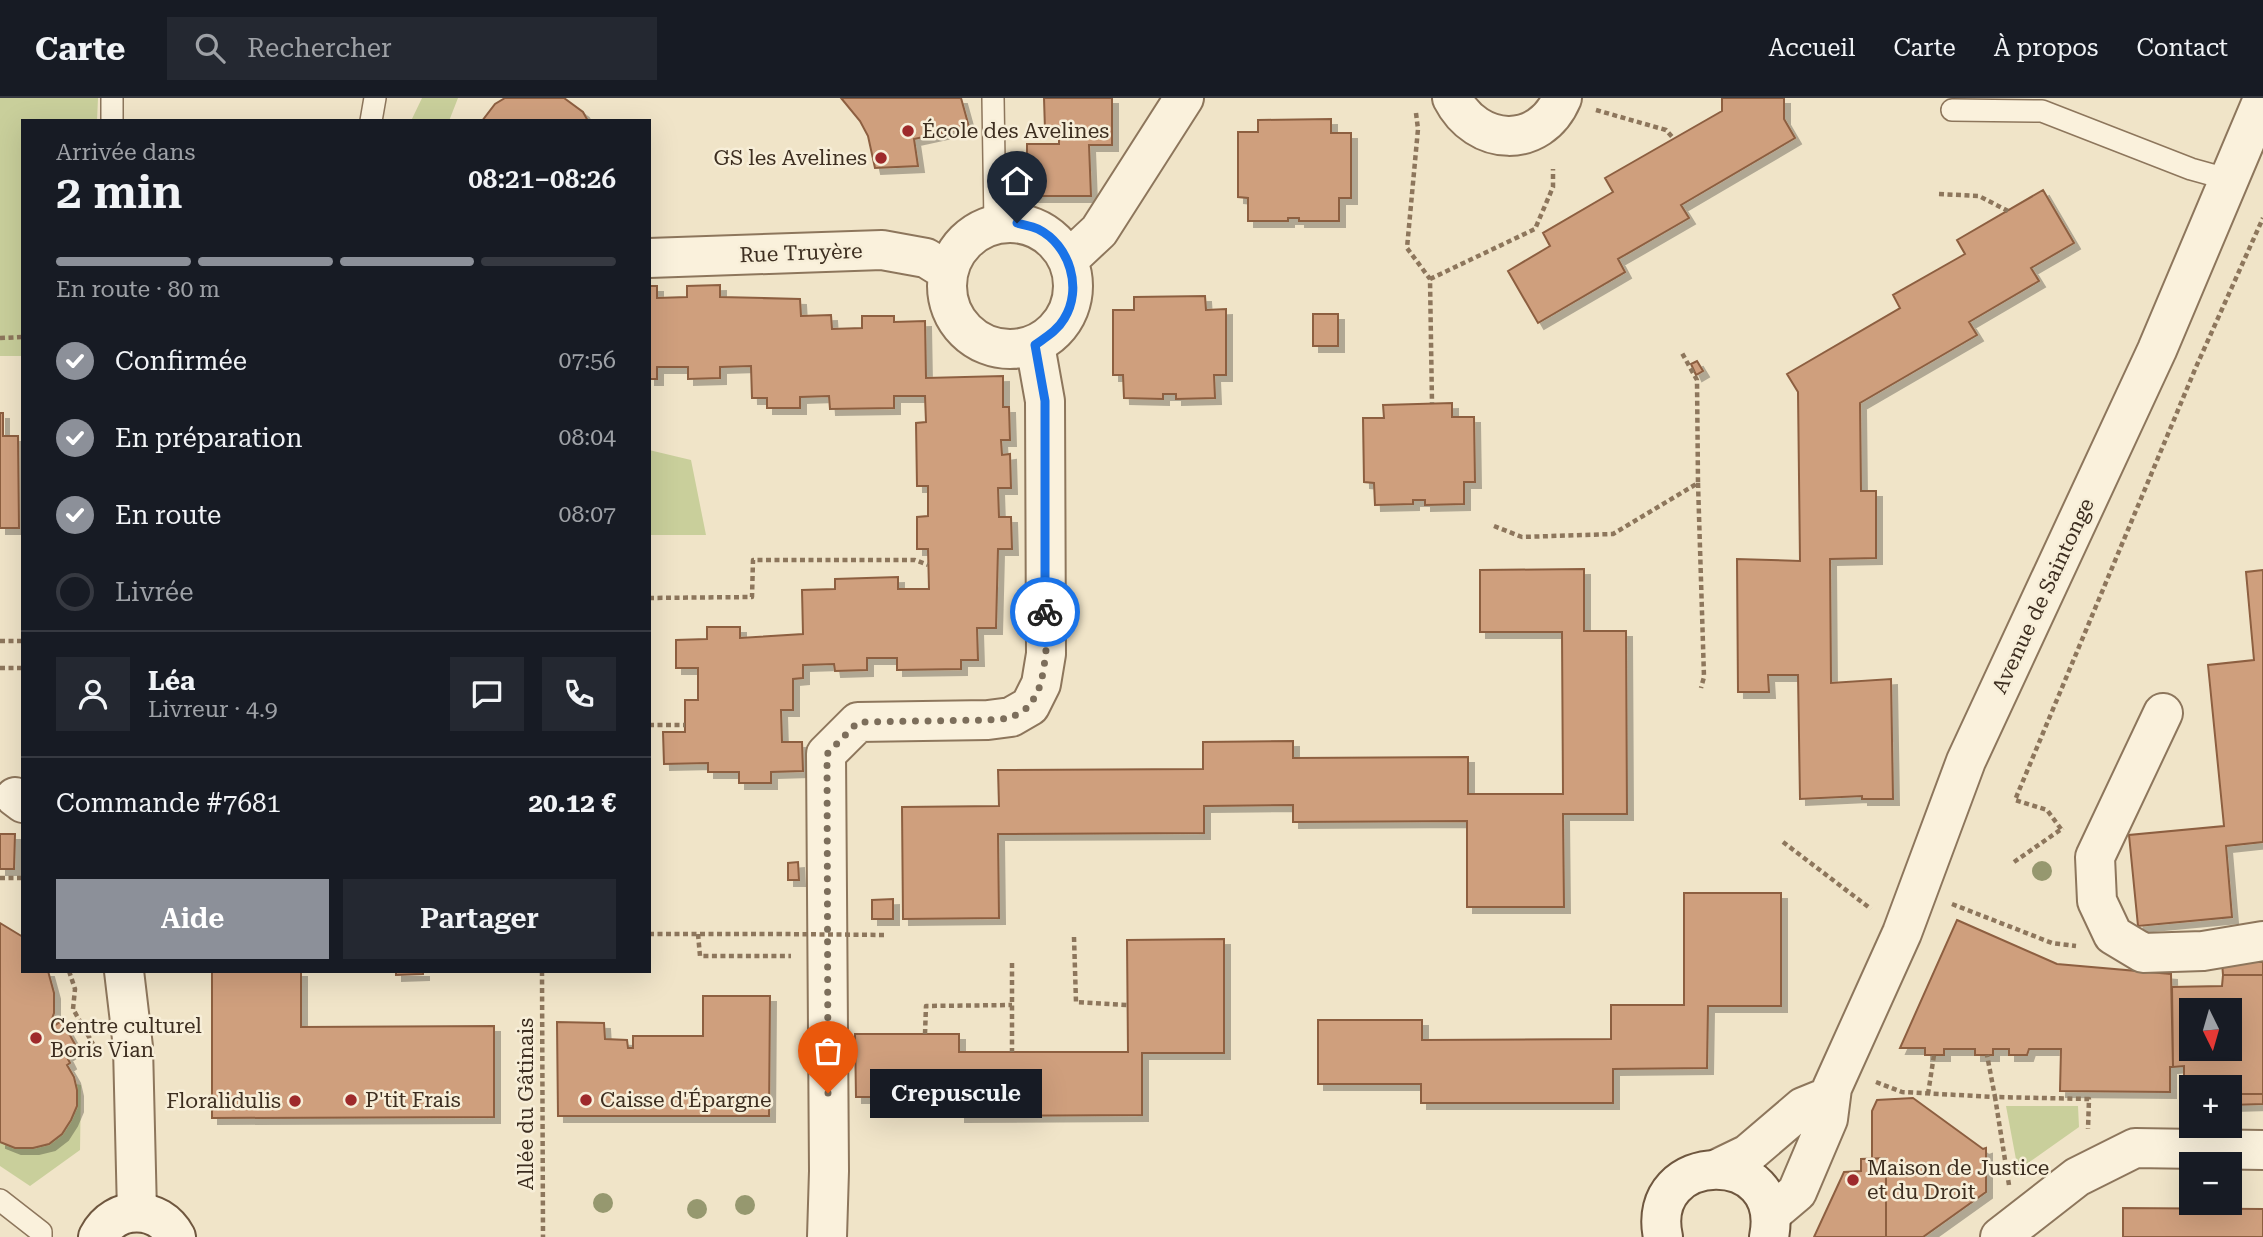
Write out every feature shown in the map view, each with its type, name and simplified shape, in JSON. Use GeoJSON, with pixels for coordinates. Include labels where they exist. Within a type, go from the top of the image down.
{"type":"FeatureCollection","features":[{"type":"Feature","properties":{"kind":"street"},"geometry":{"type":"LineString","coordinates":[[1068,260],[1099,231],[1184,98]]}},
{"type":"Feature","properties":{"kind":"street"},"geometry":{"type":"LineString","coordinates":[[1452,98],[1460,113],[1475,127],[1494,135],[1514,136],[1534,130],[1550,117],[1562,99]]}},
{"type":"Feature","properties":{"kind":"street","name":"Avenue de Saintonge"},"geometry":{"type":"LineString","coordinates":[[1770,1225],[1797,1192],[1828,1119],[1830,1096],[1902,933],[1966,761],[2157,350],[2263,99]]}},
{"type":"Feature","properties":{"kind":"street"},"geometry":{"type":"LineString","coordinates":[[1017,223],[1038,229],[1055,242],[1068,260],[1073,279],[1069,309],[1052,334],[1035,345],[1015,350],[995,348],[977,341],[961,328],[951,311],[946,291],[947,271],[954,255],[965,241],[979,230],[995,224],[1017,223]]}},
{"type":"Feature","properties":{"kind":"street","name":"Rue Truyère"},"geometry":{"type":"LineString","coordinates":[[651,258],[882,250],[926,258],[947,271]]}},
{"type":"Feature","properties":{"kind":"street"},"geometry":{"type":"LineString","coordinates":[[827,1237],[827,754],[858,722],[1011,718],[1030,706],[1041,684],[1046,654],[1045,401],[1035,345]]}},
{"type":"Feature","properties":{"kind":"street"},"geometry":{"type":"LineString","coordinates":[[2163,713],[2095,857],[2097,901],[2113,935],[2143,953],[2203,951],[2263,942]]}},
{"type":"Feature","properties":{"kind":"street"},"geometry":{"type":"LineString","coordinates":[[124,973],[133,1047],[137,1212]]}},
{"type":"Feature","properties":{"kind":"street"},"geometry":{"type":"LineString","coordinates":[[1719,1168],[1748,1154],[1803,1107],[1830,1096]]}},
{"type":"Feature","properties":{"kind":"street"},"geometry":{"type":"LineString","coordinates":[[2000,1237],[2077,1177],[2135,1148],[2263,1150]]}},
{"type":"Feature","properties":{"kind":"street"},"geometry":{"type":"LineString","coordinates":[[1663,1237],[1663,1208],[1671,1191],[1684,1178],[1700,1170],[1719,1168],[1737,1172],[1753,1181],[1765,1196],[1770,1225]]}},
{"type":"Feature","properties":{"kind":"street"},"geometry":{"type":"LineString","coordinates":[[98,1237],[114,1218],[124,1213],[137,1212],[150,1213],[162,1219],[176,1237]]}},
{"type":"Feature","properties":{"kind":"lane"},"geometry":{"type":"LineString","coordinates":[[112,98],[112,119]]}},
{"type":"Feature","properties":{"kind":"lane"},"geometry":{"type":"LineString","coordinates":[[371,119],[375,98]]}},
{"type":"Feature","properties":{"kind":"lane"},"geometry":{"type":"LineString","coordinates":[[993,98],[995,224]]}},
{"type":"Feature","properties":{"kind":"lane"},"geometry":{"type":"LineString","coordinates":[[1952,110],[2042,111],[2191,169],[2227,179]]}},
{"type":"Feature","properties":{"kind":"lane"},"geometry":{"type":"LineString","coordinates":[[0,1199],[41,1232],[41,1237]]}},
{"type":"Feature","properties":{"kind":"path"},"geometry":{"type":"LineString","coordinates":[[1562,99],[1667,130],[1674,139]]}},
{"type":"Feature","properties":{"kind":"path"},"geometry":{"type":"LineString","coordinates":[[1415,108],[1418,128],[1407,248],[1430,279],[1433,403]]}},
{"type":"Feature","properties":{"kind":"path"},"geometry":{"type":"LineString","coordinates":[[1430,279],[1535,229],[1553,187],[1553,169]]}},
{"type":"Feature","properties":{"kind":"path"},"geometry":{"type":"LineString","coordinates":[[1939,194],[1979,196],[2008,211]]}},
{"type":"Feature","properties":{"kind":"path"},"geometry":{"type":"LineString","coordinates":[[2061,829],[2047,810],[2015,800],[2196,367],[2263,218]]}},
{"type":"Feature","properties":{"kind":"path"},"geometry":{"type":"LineString","coordinates":[[0,338],[21,337]]}},
{"type":"Feature","properties":{"kind":"path"},"geometry":{"type":"LineString","coordinates":[[1682,353],[1697,380],[1704,677],[1701,688]]}},
{"type":"Feature","properties":{"kind":"path"},"geometry":{"type":"LineString","coordinates":[[1494,526],[1522,537],[1613,534],[1698,483]]}},
{"type":"Feature","properties":{"kind":"path"},"geometry":{"type":"LineString","coordinates":[[651,598],[752,597],[753,560],[915,560],[928,565]]}},
{"type":"Feature","properties":{"kind":"path"},"geometry":{"type":"LineString","coordinates":[[0,641],[21,641]]}},
{"type":"Feature","properties":{"kind":"path"},"geometry":{"type":"LineString","coordinates":[[0,668],[21,668]]}},
{"type":"Feature","properties":{"kind":"path"},"geometry":{"type":"LineString","coordinates":[[651,725],[685,726]]}},
{"type":"Feature","properties":{"kind":"path"},"geometry":{"type":"LineString","coordinates":[[1783,842],[1902,933]]}},
{"type":"Feature","properties":{"kind":"path"},"geometry":{"type":"LineString","coordinates":[[0,878],[21,878]]}},
{"type":"Feature","properties":{"kind":"path"},"geometry":{"type":"LineString","coordinates":[[1945,901],[2052,943],[2074,946],[2127,944]]}},
{"type":"Feature","properties":{"kind":"path"},"geometry":{"type":"LineString","coordinates":[[651,934],[887,934]]}},
{"type":"Feature","properties":{"kind":"path"},"geometry":{"type":"LineString","coordinates":[[698,934],[700,956],[791,956],[790,969]]}},
{"type":"Feature","properties":{"kind":"path"},"geometry":{"type":"LineString","coordinates":[[1074,937],[1076,1002],[1128,1005]]}},
{"type":"Feature","properties":{"kind":"path"},"geometry":{"type":"LineString","coordinates":[[1012,963],[1012,1052]]}},
{"type":"Feature","properties":{"kind":"path"},"geometry":{"type":"LineString","coordinates":[[70,973],[75,989],[73,1009],[93,1044]]}},
{"type":"Feature","properties":{"kind":"path","name":"Allée du Gâtinais"},"geometry":{"type":"LineString","coordinates":[[542,973],[543,1237]]}},
{"type":"Feature","properties":{"kind":"path"},"geometry":{"type":"LineString","coordinates":[[925,1034],[926,1006],[1012,1005]]}},
{"type":"Feature","properties":{"kind":"path"},"geometry":{"type":"LineString","coordinates":[[1928,1094],[1934,1055]]}},
{"type":"Feature","properties":{"kind":"path"},"geometry":{"type":"LineString","coordinates":[[1987,1055],[2010,1185]]}},
{"type":"Feature","properties":{"kind":"path"},"geometry":{"type":"LineString","coordinates":[[1870,1079],[1902,1092],[2089,1100],[2088,1133]]}},
{"type":"Feature","properties":{"kind":"green space"},"geometry":{"type":"Polygon","coordinates":[[[0,98],[98,98],[97,119],[21,119],[21,356],[0,356],[0,98]]]}},
{"type":"Feature","properties":{"kind":"green space"},"geometry":{"type":"Polygon","coordinates":[[[422,98],[458,98],[450,119],[412,119],[422,98]]]}},
{"type":"Feature","properties":{"kind":"green space"},"geometry":{"type":"Polygon","coordinates":[[[651,450],[691,460],[706,535],[651,535],[651,450]]]}},
{"type":"Feature","properties":{"kind":"green space"},"geometry":{"type":"Polygon","coordinates":[[[76,1084],[81,1085],[80,1150],[30,1186],[0,1166],[0,1142],[40,1144],[57,1138],[73,1118],[77,1101],[76,1084]]]}},
{"type":"Feature","properties":{"kind":"green space"},"geometry":{"type":"Polygon","coordinates":[[[2006,1106],[2078,1106],[2079,1127],[2018,1170],[2006,1106]]]}},
{"type":"Feature","properties":{"kind":"building"},"geometry":{"type":"Polygon","coordinates":[[[505,98],[564,98],[583,112],[587,119],[484,119],[495,104],[505,98]]]}},
{"type":"Feature","properties":{"kind":"building","name":"École des Avelines"},"geometry":{"type":"Polygon","coordinates":[[[841,98],[961,98],[969,127],[914,139],[918,166],[875,168],[868,136],[860,121],[841,98]]]}},
{"type":"Feature","properties":{"kind":"building"},"geometry":{"type":"Polygon","coordinates":[[[1044,98],[1112,98],[1112,145],[1089,145],[1091,196],[1027,196],[1027,144],[1059,144],[1059,129],[1045,130],[1044,98]]]}},
{"type":"Feature","properties":{"kind":"building"},"geometry":{"type":"Polygon","coordinates":[[[1722,98],[1784,98],[1784,119],[1795,138],[1681,205],[1689,218],[1618,259],[1625,272],[1538,323],[1508,271],[1550,246],[1543,233],[1613,192],[1605,178],[1722,111],[1722,98]]]}},
{"type":"Feature","properties":{"kind":"building"},"geometry":{"type":"Polygon","coordinates":[[[1331,119],[1331,133],[1351,133],[1351,198],[1339,198],[1339,221],[1299,221],[1299,218],[1288,218],[1288,221],[1248,221],[1248,198],[1238,197],[1238,132],[1258,132],[1258,120],[1331,119]]]}},
{"type":"Feature","properties":{"kind":"building"},"geometry":{"type":"Polygon","coordinates":[[[2043,190],[2074,243],[2031,268],[2039,281],[1969,322],[1977,335],[1860,403],[1861,491],[1876,491],[1876,558],[1830,559],[1831,683],[1891,679],[1893,799],[1862,799],[1862,796],[1800,799],[1798,675],[1768,675],[1769,692],[1738,692],[1737,559],[1800,561],[1798,392],[1787,374],[1900,308],[1893,295],[1965,254],[1957,240],[2043,190]]]}},
{"type":"Feature","properties":{"kind":"building"},"geometry":{"type":"Polygon","coordinates":[[[720,285],[720,297],[800,299],[801,316],[831,315],[832,329],[862,328],[862,316],[894,316],[894,322],[925,321],[926,378],[1003,376],[1003,407],[1009,407],[1010,440],[1001,440],[1002,455],[1010,454],[1011,488],[998,488],[999,517],[1011,517],[1012,549],[998,549],[996,628],[977,628],[978,660],[961,660],[961,669],[897,670],[897,658],[867,658],[867,670],[835,671],[834,664],[803,665],[803,678],[793,679],[793,710],[781,710],[782,742],[802,742],[803,771],[771,772],[771,783],[739,783],[739,772],[708,772],[708,763],[664,764],[663,732],[685,732],[685,700],[698,700],[698,668],[676,668],[676,640],[707,639],[707,627],[740,627],[740,638],[803,634],[802,590],[835,589],[835,579],[898,577],[898,589],[929,589],[928,549],[917,549],[917,517],[928,516],[928,486],[917,486],[916,423],[926,422],[925,396],[894,396],[894,408],[830,409],[829,396],[800,397],[800,408],[767,408],[767,398],[752,398],[751,366],[720,367],[720,378],[688,379],[688,367],[657,367],[657,379],[651,379],[651,286],[657,286],[657,298],[687,297],[687,286],[720,285]]]}},
{"type":"Feature","properties":{"kind":"building"},"geometry":{"type":"Polygon","coordinates":[[[1205,296],[1206,310],[1226,309],[1226,375],[1214,375],[1215,398],[1176,399],[1176,394],[1163,394],[1163,399],[1124,398],[1123,375],[1113,375],[1113,310],[1134,310],[1134,297],[1205,296]]]}},
{"type":"Feature","properties":{"kind":"building"},"geometry":{"type":"Polygon","coordinates":[[[1313,314],[1338,314],[1338,346],[1313,346],[1313,314]]]}},
{"type":"Feature","properties":{"kind":"building"},"geometry":{"type":"Polygon","coordinates":[[[1697,361],[1703,371],[1696,375],[1691,364],[1697,361]]]}},
{"type":"Feature","properties":{"kind":"building"},"geometry":{"type":"Polygon","coordinates":[[[1452,403],[1452,417],[1474,417],[1475,482],[1464,482],[1464,504],[1425,505],[1425,500],[1413,500],[1413,504],[1375,505],[1374,483],[1364,482],[1363,418],[1384,418],[1383,405],[1452,403]]]}},
{"type":"Feature","properties":{"kind":"building"},"geometry":{"type":"Polygon","coordinates":[[[0,413],[3,413],[3,436],[18,436],[19,528],[0,528],[0,413]]]}},
{"type":"Feature","properties":{"kind":"building"},"geometry":{"type":"Polygon","coordinates":[[[1584,569],[1584,631],[1626,631],[1627,814],[1563,814],[1564,907],[1467,907],[1467,821],[1293,822],[1293,805],[1204,806],[1204,833],[998,834],[999,918],[903,919],[902,807],[999,806],[998,770],[1203,769],[1203,742],[1293,741],[1293,758],[1468,757],[1468,794],[1563,794],[1562,632],[1480,632],[1480,570],[1584,569]]]}},
{"type":"Feature","properties":{"kind":"building"},"geometry":{"type":"Polygon","coordinates":[[[2263,570],[2263,842],[2226,846],[2232,917],[2138,926],[2129,835],[2224,826],[2208,665],[2254,660],[2246,572],[2263,570]]]}},
{"type":"Feature","properties":{"kind":"building"},"geometry":{"type":"Polygon","coordinates":[[[0,834],[15,834],[14,869],[0,869],[0,834]]]}},
{"type":"Feature","properties":{"kind":"building"},"geometry":{"type":"Polygon","coordinates":[[[798,862],[799,880],[788,880],[788,863],[798,862]]]}},
{"type":"Feature","properties":{"kind":"building"},"geometry":{"type":"Polygon","coordinates":[[[1684,893],[1781,893],[1781,1006],[1708,1006],[1707,1068],[1613,1069],[1613,1103],[1421,1103],[1421,1084],[1318,1084],[1318,1020],[1422,1020],[1422,1040],[1611,1039],[1611,1005],[1684,1005],[1684,893]]]}},
{"type":"Feature","properties":{"kind":"building"},"geometry":{"type":"Polygon","coordinates":[[[893,899],[893,919],[872,919],[872,900],[893,899]]]}},
{"type":"Feature","properties":{"kind":"building"},"geometry":{"type":"Polygon","coordinates":[[[1957,920],[2057,964],[2171,974],[2173,1067],[2170,1067],[2170,1092],[2060,1091],[2061,1049],[2029,1049],[2027,1055],[2009,1055],[2009,1049],[1993,1049],[1993,1055],[1975,1055],[1975,1049],[1944,1049],[1944,1055],[1925,1055],[1925,1048],[1900,1048],[1957,920]]]}},
{"type":"Feature","properties":{"kind":"building","name":"Centre culturel Boris Vian"},"geometry":{"type":"Polygon","coordinates":[[[0,923],[21,936],[21,973],[49,973],[54,993],[54,1013],[50,1025],[52,1027],[62,1021],[77,1048],[66,1055],[77,1090],[77,1106],[62,1134],[49,1144],[33,1148],[15,1148],[0,1142],[0,923]]]}},
{"type":"Feature","properties":{"kind":"building"},"geometry":{"type":"Polygon","coordinates":[[[1224,939],[1224,1053],[1142,1053],[1142,1115],[959,1116],[959,1097],[856,1097],[855,1034],[959,1034],[959,1052],[1128,1052],[1127,940],[1224,939]]]}},
{"type":"Feature","properties":{"kind":"building"},"geometry":{"type":"Polygon","coordinates":[[[2222,962],[2263,962],[2263,975],[2223,975],[2222,962]]]}},
{"type":"Feature","properties":{"kind":"building"},"geometry":{"type":"Polygon","coordinates":[[[212,973],[301,973],[301,1027],[494,1026],[494,1117],[212,1118],[212,973]]]}},
{"type":"Feature","properties":{"kind":"building"},"geometry":{"type":"Polygon","coordinates":[[[396,973],[423,973],[423,974],[396,973]]]}},
{"type":"Feature","properties":{"kind":"building"},"geometry":{"type":"Polygon","coordinates":[[[2223,975],[2263,975],[2263,1094],[2242,1094],[2242,1075],[2184,1075],[2184,1066],[2173,1067],[2172,987],[2222,986],[2223,975]]]}},
{"type":"Feature","properties":{"kind":"building"},"geometry":{"type":"Polygon","coordinates":[[[703,996],[770,996],[769,1116],[558,1116],[557,1022],[604,1023],[605,1039],[627,1040],[628,1048],[633,1048],[633,1036],[703,1036],[703,996]]]}},
{"type":"Feature","properties":{"kind":"building"},"geometry":{"type":"Polygon","coordinates":[[[2242,1094],[2263,1094],[2263,1104],[2242,1105],[2242,1094]]]}},
{"type":"Feature","properties":{"kind":"building"},"geometry":{"type":"Polygon","coordinates":[[[1913,1098],[1983,1149],[1986,1148],[1986,1192],[1923,1237],[1886,1237],[1886,1158],[1872,1159],[1872,1111],[1877,1100],[1913,1098]]]}},
{"type":"Feature","properties":{"kind":"building"},"geometry":{"type":"Polygon","coordinates":[[[1886,1158],[1886,1237],[1814,1237],[1844,1172],[1861,1171],[1861,1159],[1886,1158]]]}},
{"type":"Feature","properties":{"kind":"building"},"geometry":{"type":"Polygon","coordinates":[[[2123,1208],[2179,1208],[2179,1215],[2242,1215],[2242,1209],[2263,1209],[2263,1237],[2123,1237],[2123,1208]]]}},
{"type":"Feature","properties":{"kind":"way so far"},"geometry":{"type":"LineString","coordinates":[[828,1093],[827,754],[858,722],[1011,718],[1030,706],[1041,684],[1046,654],[1045,612]]}},
{"type":"Feature","properties":{"kind":"place","name":"École des Avelines"},"geometry":{"type":"Point","coordinates":[908,131]}},
{"type":"Feature","properties":{"kind":"place","name":"GS les Avelines"},"geometry":{"type":"Point","coordinates":[881,158]}},
{"type":"Feature","properties":{"kind":"place","name":"Centre culturel Boris Vian"},"geometry":{"type":"Point","coordinates":[36,1038]}},
{"type":"Feature","properties":{"kind":"place","name":"Crepuscule"},"geometry":{"type":"Point","coordinates":[828,1093]}},
{"type":"Feature","properties":{"kind":"place","name":"P'tit Frais"},"geometry":{"type":"Point","coordinates":[351,1100]}},
{"type":"Feature","properties":{"kind":"place","name":"Caisse d'Épargne"},"geometry":{"type":"Point","coordinates":[586,1100]}},
{"type":"Feature","properties":{"kind":"place","name":"Floralidulis"},"geometry":{"type":"Point","coordinates":[295,1101]}},
{"type":"Feature","properties":{"kind":"place","name":"Maison de Justice et du Droit"},"geometry":{"type":"Point","coordinates":[1853,1180]}},
{"type":"Feature","properties":{"kind":"route"},"geometry":{"type":"LineString","coordinates":[[1017,223],[1038,229],[1055,242],[1068,260],[1073,279],[1072,299],[1065,318],[1052,334],[1035,345],[1045,401],[1045,612]]}}]}
